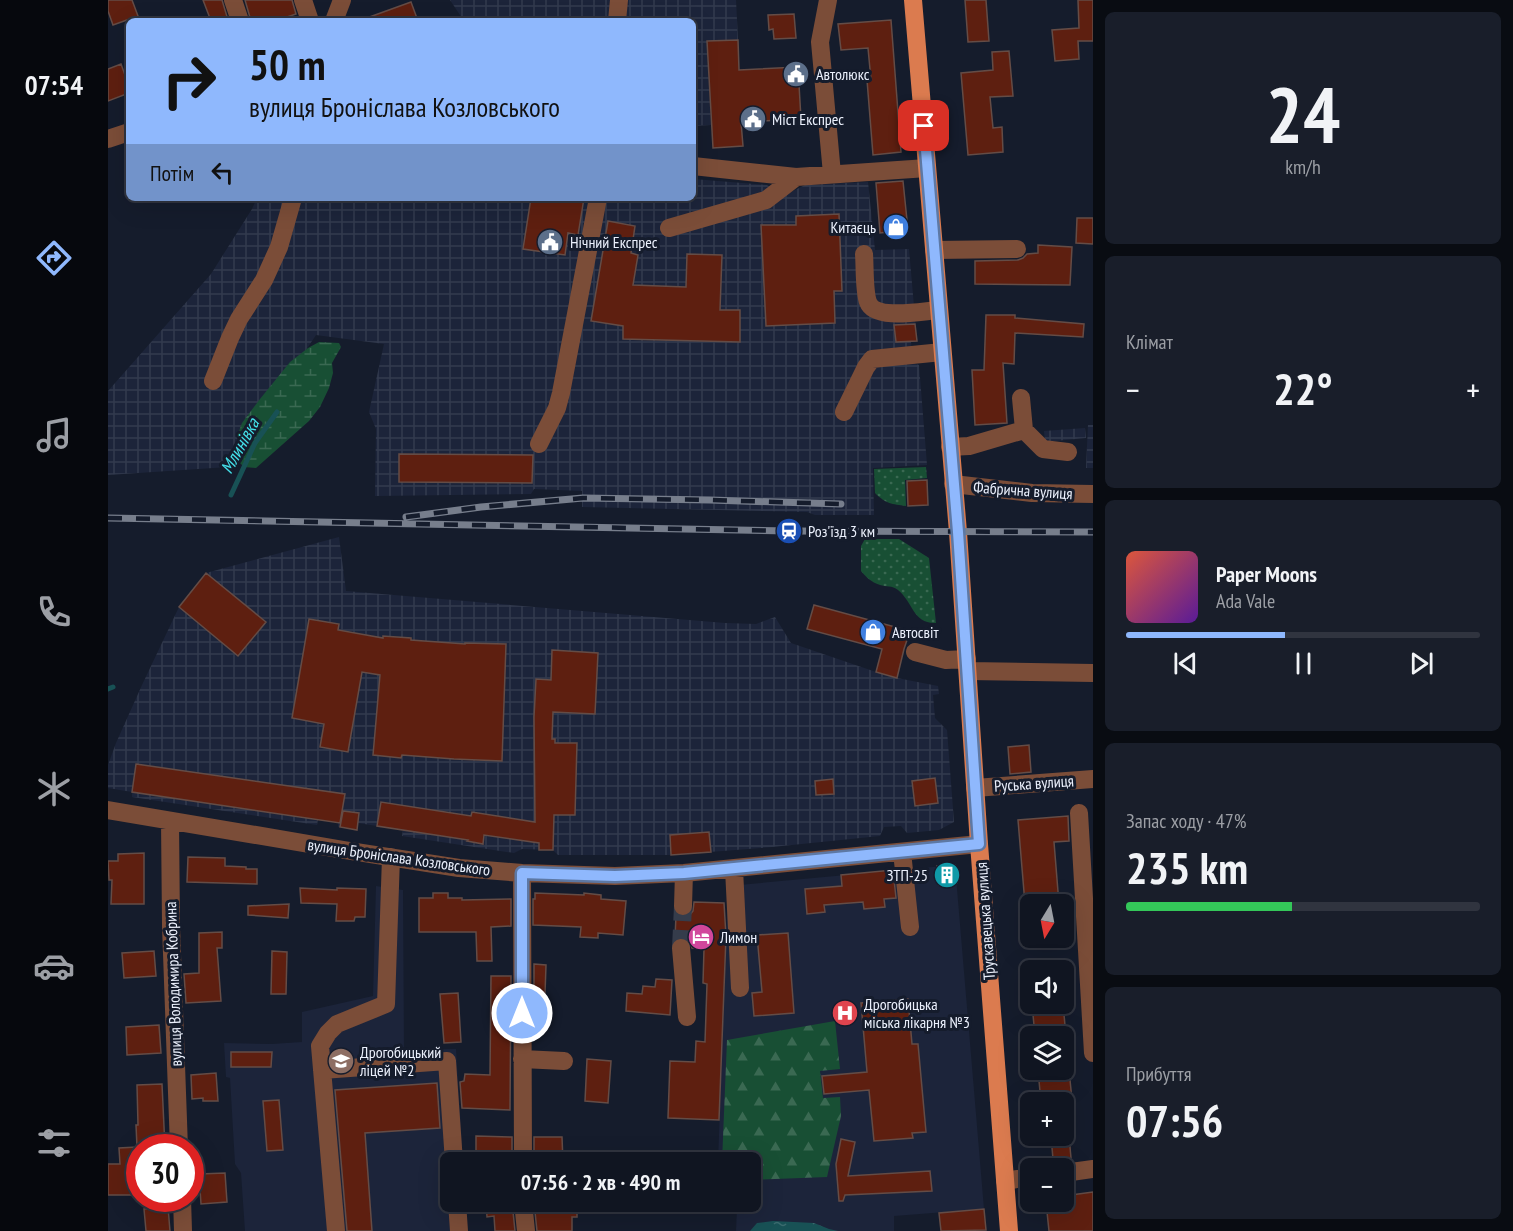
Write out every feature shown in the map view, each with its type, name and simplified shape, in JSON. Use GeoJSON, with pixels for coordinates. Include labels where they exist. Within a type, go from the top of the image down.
{"type":"FeatureCollection","features":[{"type":"Feature","properties":{"kind":"main road","name":"Трускавецька вулиця"},"geometry":{"type":"LineString","coordinates":[[913,0],[968,665],[979,844],[1009,1231]]}},
{"type":"Feature","properties":{"kind":"street"},"geometry":{"type":"LineString","coordinates":[[233,0],[239,18]]}},
{"type":"Feature","properties":{"kind":"street"},"geometry":{"type":"LineString","coordinates":[[303,0],[309,18]]}},
{"type":"Feature","properties":{"kind":"street"},"geometry":{"type":"LineString","coordinates":[[335,18],[342,0]]}},
{"type":"Feature","properties":{"kind":"street"},"geometry":{"type":"LineString","coordinates":[[617,18],[619,0]]}},
{"type":"Feature","properties":{"kind":"street"},"geometry":{"type":"LineString","coordinates":[[828,0],[820,42],[832,174]]}},
{"type":"Feature","properties":{"kind":"street"},"geometry":{"type":"LineString","coordinates":[[108,139],[126,133]]}},
{"type":"Feature","properties":{"kind":"street"},"geometry":{"type":"LineString","coordinates":[[696,166],[796,177],[927,168]]}},
{"type":"Feature","properties":{"kind":"street"},"geometry":{"type":"LineString","coordinates":[[669,228],[766,200],[796,177]]}},
{"type":"Feature","properties":{"kind":"street"},"geometry":{"type":"LineString","coordinates":[[213,381],[238,320],[264,280],[279,247],[292,201]]}},
{"type":"Feature","properties":{"kind":"street"},"geometry":{"type":"LineString","coordinates":[[539,444],[557,408],[561,393],[597,201]]}},
{"type":"Feature","properties":{"kind":"street"},"geometry":{"type":"LineString","coordinates":[[934,250],[1017,249]]}},
{"type":"Feature","properties":{"kind":"street"},"geometry":{"type":"LineString","coordinates":[[864,254],[867,300],[871,308],[884,314],[939,310]]}},
{"type":"Feature","properties":{"kind":"street"},"geometry":{"type":"LineString","coordinates":[[844,412],[872,359],[942,352]]}},
{"type":"Feature","properties":{"kind":"street"},"geometry":{"type":"LineString","coordinates":[[1022,399],[1024,430],[1043,449],[1068,452]]}},
{"type":"Feature","properties":{"kind":"street"},"geometry":{"type":"LineString","coordinates":[[950,447],[969,446],[1024,430]]}},
{"type":"Feature","properties":{"kind":"street","name":"Фабрична вулиця"},"geometry":{"type":"LineString","coordinates":[[953,484],[1032,494],[1093,494]]}},
{"type":"Feature","properties":{"kind":"street"},"geometry":{"type":"LineString","coordinates":[[915,652],[968,665],[1093,673]]}},
{"type":"Feature","properties":{"kind":"street","name":"Руська вулиця"},"geometry":{"type":"LineString","coordinates":[[975,788],[1093,779]]}},
{"type":"Feature","properties":{"kind":"street","name":"вулиця Броніслава Козловського"},"geometry":{"type":"LineString","coordinates":[[108,810],[459,868],[522,873],[615,876],[684,873],[979,844]]}},
{"type":"Feature","properties":{"kind":"street"},"geometry":{"type":"LineString","coordinates":[[1079,813],[1093,1053]]}},
{"type":"Feature","properties":{"kind":"street","name":"вулиця Володимира Кобрина"},"geometry":{"type":"LineString","coordinates":[[170,821],[171,926],[178,1134]]}},
{"type":"Feature","properties":{"kind":"street"},"geometry":{"type":"LineString","coordinates":[[902,852],[910,927]]}},
{"type":"Feature","properties":{"kind":"street"},"geometry":{"type":"LineString","coordinates":[[336,1231],[320,1046],[337,1024],[386,1004],[391,857]]}},
{"type":"Feature","properties":{"kind":"street"},"geometry":{"type":"LineString","coordinates":[[734,869],[740,988]]}},
{"type":"Feature","properties":{"kind":"street"},"geometry":{"type":"LineString","coordinates":[[522,873],[523,1152]]}},
{"type":"Feature","properties":{"kind":"street"},"geometry":{"type":"LineString","coordinates":[[683,906],[684,873]]}},
{"type":"Feature","properties":{"kind":"street"},"geometry":{"type":"LineString","coordinates":[[681,948],[687,1017]]}},
{"type":"Feature","properties":{"kind":"street"},"geometry":{"type":"LineString","coordinates":[[522,1059],[564,1061]]}},
{"type":"Feature","properties":{"kind":"street"},"geometry":{"type":"LineString","coordinates":[[322,1070],[447,1061],[453,1152]]}},
{"type":"Feature","properties":{"kind":"street"},"geometry":{"type":"LineString","coordinates":[[1074,1172],[1093,1169]]}},
{"type":"Feature","properties":{"kind":"street"},"geometry":{"type":"LineString","coordinates":[[1005,1181],[1020,1179]]}},
{"type":"Feature","properties":{"kind":"street"},"geometry":{"type":"LineString","coordinates":[[182,1212],[183,1231]]}},
{"type":"Feature","properties":{"kind":"street"},"geometry":{"type":"LineString","coordinates":[[458,1212],[459,1231]]}},
{"type":"Feature","properties":{"kind":"street"},"geometry":{"type":"LineString","coordinates":[[524,1212],[526,1231]]}},
{"type":"Feature","properties":{"kind":"shaded area"},"geometry":{"type":"Polygon","coordinates":[[[450,0],[736,0],[738,40],[707,41],[711,125],[696,126],[696,18],[462,18],[450,0]]]}},
{"type":"Feature","properties":{"kind":"shaded area"},"geometry":{"type":"Polygon","coordinates":[[[696,179],[767,185],[783,196],[805,185],[868,182],[875,250],[909,249],[917,341],[911,342],[913,363],[919,365],[927,465],[873,468],[874,515],[582,507],[582,491],[534,489],[531,494],[375,496],[376,429],[369,412],[384,344],[316,335],[228,467],[108,475],[108,391],[211,274],[256,201],[696,201],[696,179]]]}},
{"type":"Feature","properties":{"kind":"shaded area"},"geometry":{"type":"Polygon","coordinates":[[[1088,425],[1093,425],[1093,468],[1086,468],[1088,425]]]}},
{"type":"Feature","properties":{"kind":"shaded area"},"geometry":{"type":"Polygon","coordinates":[[[1085,428],[1086,438],[1045,442],[1044,431],[1085,428]]]}},
{"type":"Feature","properties":{"kind":"shaded area"},"geometry":{"type":"Polygon","coordinates":[[[339,537],[346,591],[725,623],[756,624],[775,617],[791,643],[876,672],[938,686],[939,694],[933,695],[935,718],[947,730],[954,822],[939,830],[907,833],[901,826],[884,827],[880,836],[772,847],[671,855],[558,855],[553,850],[522,849],[514,853],[402,836],[403,830],[358,823],[357,830],[338,827],[338,822],[318,819],[317,825],[132,797],[132,792],[108,788],[108,765],[142,685],[179,607],[206,573],[339,537]]]}},
{"type":"Feature","properties":{"kind":"shaded area","name":"Дрогобицька міська лікарня №3"},"geometry":{"type":"Polygon","coordinates":[[[955,865],[984,1209],[894,1216],[894,1231],[736,1231],[737,1212],[761,1212],[761,1152],[718,1152],[728,886],[955,865]]]}},
{"type":"Feature","properties":{"kind":"shaded area","name":"Дрогобицький ліцей №2"},"geometry":{"type":"Polygon","coordinates":[[[376,886],[403,890],[404,1050],[456,1049],[462,1152],[440,1152],[440,1212],[456,1212],[467,1231],[245,1231],[241,1173],[235,1164],[230,1078],[226,1077],[224,1043],[302,1042],[302,1012],[373,996],[376,886]]]}},
{"type":"Feature","properties":{"kind":"green space"},"geometry":{"type":"Polygon","coordinates":[[[319,342],[339,343],[341,347],[332,363],[333,373],[329,388],[320,407],[309,421],[256,468],[244,467],[237,460],[236,449],[242,423],[290,362],[319,342]]]}},
{"type":"Feature","properties":{"kind":"green space"},"geometry":{"type":"Polygon","coordinates":[[[926,467],[927,478],[905,480],[906,506],[889,503],[875,493],[874,469],[926,467]]]}},
{"type":"Feature","properties":{"kind":"green space"},"geometry":{"type":"Polygon","coordinates":[[[865,539],[899,539],[929,558],[936,623],[922,620],[896,588],[880,585],[861,571],[861,546],[865,539]]]}},
{"type":"Feature","properties":{"kind":"green space"},"geometry":{"type":"Polygon","coordinates":[[[835,1021],[840,1069],[820,1071],[823,1098],[840,1097],[841,1116],[827,1177],[761,1180],[761,1152],[722,1152],[727,1040],[835,1021]]]}},
{"type":"Feature","properties":{"kind":"water"},"geometry":{"type":"Polygon","coordinates":[[[773,1221],[814,1223],[838,1231],[750,1231],[757,1223],[773,1221]]]}},
{"type":"Feature","properties":{"kind":"building"},"geometry":{"type":"Polygon","coordinates":[[[108,0],[132,0],[138,16],[126,18],[126,20],[113,25],[108,11],[108,0]]]}},
{"type":"Feature","properties":{"kind":"building"},"geometry":{"type":"Polygon","coordinates":[[[203,0],[222,0],[227,18],[210,18],[203,0]]]}},
{"type":"Feature","properties":{"kind":"building"},"geometry":{"type":"Polygon","coordinates":[[[245,0],[292,0],[296,14],[284,18],[250,18],[245,0]]]}},
{"type":"Feature","properties":{"kind":"building"},"geometry":{"type":"Polygon","coordinates":[[[965,0],[986,0],[989,41],[968,42],[965,0]]]}},
{"type":"Feature","properties":{"kind":"building"},"geometry":{"type":"Polygon","coordinates":[[[1078,0],[1093,0],[1093,41],[1078,41],[1079,59],[1055,61],[1052,30],[1079,28],[1078,0]]]}},
{"type":"Feature","properties":{"kind":"building"},"geometry":{"type":"Polygon","coordinates":[[[411,2],[417,18],[367,18],[411,2]]]}},
{"type":"Feature","properties":{"kind":"building"},"geometry":{"type":"Polygon","coordinates":[[[794,14],[796,38],[774,39],[773,29],[769,30],[768,15],[794,14]]]}},
{"type":"Feature","properties":{"kind":"building"},"geometry":{"type":"Polygon","coordinates":[[[891,20],[901,152],[873,155],[867,80],[871,80],[868,48],[841,50],[838,24],[891,20]]]}},
{"type":"Feature","properties":{"kind":"building"},"geometry":{"type":"Polygon","coordinates":[[[738,40],[739,70],[798,67],[801,119],[741,122],[743,146],[713,148],[707,41],[738,40]]]}},
{"type":"Feature","properties":{"kind":"building"},"geometry":{"type":"Polygon","coordinates":[[[1009,51],[1013,96],[990,97],[993,128],[1002,127],[1003,152],[968,155],[961,73],[993,70],[992,52],[1009,51]]]}},
{"type":"Feature","properties":{"kind":"building"},"geometry":{"type":"Polygon","coordinates":[[[121,64],[126,78],[126,94],[108,101],[108,69],[121,64]]]}},
{"type":"Feature","properties":{"kind":"building"},"geometry":{"type":"Polygon","coordinates":[[[903,181],[908,230],[880,233],[876,183],[903,181]]]}},
{"type":"Feature","properties":{"kind":"building"},"geometry":{"type":"Polygon","coordinates":[[[531,201],[584,201],[578,235],[568,233],[565,255],[523,249],[531,201]]]}},
{"type":"Feature","properties":{"kind":"building"},"geometry":{"type":"Polygon","coordinates":[[[839,214],[842,291],[834,291],[835,323],[766,326],[761,225],[796,225],[796,216],[839,214]]]}},
{"type":"Feature","properties":{"kind":"building"},"geometry":{"type":"Polygon","coordinates":[[[1077,218],[1093,218],[1093,244],[1076,243],[1077,218]]]}},
{"type":"Feature","properties":{"kind":"building"},"geometry":{"type":"Polygon","coordinates":[[[608,221],[635,226],[631,253],[638,255],[633,285],[686,287],[687,254],[722,255],[720,310],[740,310],[740,342],[623,339],[623,326],[591,321],[608,221]]]}},
{"type":"Feature","properties":{"kind":"building"},"geometry":{"type":"Polygon","coordinates":[[[1038,245],[1072,247],[1070,285],[975,284],[975,261],[1018,260],[1027,254],[1038,253],[1038,245]]]}},
{"type":"Feature","properties":{"kind":"building"},"geometry":{"type":"Polygon","coordinates":[[[986,315],[1015,315],[1015,318],[1084,324],[1083,337],[1015,333],[1014,364],[1003,363],[1007,423],[975,425],[972,370],[984,370],[986,315]]]}},
{"type":"Feature","properties":{"kind":"building"},"geometry":{"type":"Polygon","coordinates":[[[915,324],[917,341],[896,342],[894,325],[915,324]]]}},
{"type":"Feature","properties":{"kind":"building"},"geometry":{"type":"Polygon","coordinates":[[[399,454],[533,455],[532,483],[399,482],[399,454]]]}},
{"type":"Feature","properties":{"kind":"building"},"geometry":{"type":"Polygon","coordinates":[[[927,480],[928,505],[908,506],[907,481],[927,480]]]}},
{"type":"Feature","properties":{"kind":"building"},"geometry":{"type":"Polygon","coordinates":[[[206,573],[266,622],[238,656],[179,607],[206,573]]]}},
{"type":"Feature","properties":{"kind":"building"},"geometry":{"type":"Polygon","coordinates":[[[814,605],[910,631],[897,678],[876,672],[882,649],[807,629],[814,605]]]}},
{"type":"Feature","properties":{"kind":"building"},"geometry":{"type":"Polygon","coordinates":[[[309,619],[339,624],[338,630],[383,638],[383,636],[465,644],[506,644],[502,761],[373,755],[380,675],[362,672],[348,752],[320,747],[324,724],[292,718],[309,619]]]}},
{"type":"Feature","properties":{"kind":"building"},"geometry":{"type":"Polygon","coordinates":[[[552,650],[598,653],[595,714],[553,712],[552,739],[555,739],[555,743],[577,743],[575,815],[554,815],[553,850],[539,850],[539,843],[484,835],[483,844],[377,826],[381,802],[471,816],[472,812],[535,822],[536,679],[551,680],[552,650]]]}},
{"type":"Feature","properties":{"kind":"building"},"geometry":{"type":"Polygon","coordinates":[[[1029,745],[1031,772],[1010,774],[1008,747],[1029,745]]]}},
{"type":"Feature","properties":{"kind":"building"},"geometry":{"type":"Polygon","coordinates":[[[136,764],[345,794],[340,823],[132,792],[136,764]]]}},
{"type":"Feature","properties":{"kind":"building"},"geometry":{"type":"Polygon","coordinates":[[[935,778],[938,803],[915,806],[912,781],[935,778]]]}},
{"type":"Feature","properties":{"kind":"building"},"geometry":{"type":"Polygon","coordinates":[[[833,779],[834,794],[816,795],[815,781],[833,779]]]}},
{"type":"Feature","properties":{"kind":"building"},"geometry":{"type":"Polygon","coordinates":[[[343,811],[359,813],[357,830],[340,827],[343,811]]]}},
{"type":"Feature","properties":{"kind":"building"},"geometry":{"type":"Polygon","coordinates":[[[1068,816],[1069,841],[1054,842],[1058,894],[1024,894],[1018,820],[1068,816]]]}},
{"type":"Feature","properties":{"kind":"building"},"geometry":{"type":"Polygon","coordinates":[[[709,832],[711,852],[671,855],[670,835],[709,832]]]}},
{"type":"Feature","properties":{"kind":"building"},"geometry":{"type":"Polygon","coordinates":[[[144,853],[144,904],[111,904],[112,880],[109,880],[108,861],[118,861],[118,854],[144,853]]]}},
{"type":"Feature","properties":{"kind":"building"},"geometry":{"type":"Polygon","coordinates":[[[188,857],[225,858],[225,866],[257,869],[257,884],[187,882],[188,857]]]}},
{"type":"Feature","properties":{"kind":"building","name":"ЗТП-25"},"geometry":{"type":"Polygon","coordinates":[[[955,865],[957,883],[939,885],[937,866],[955,865]]]}},
{"type":"Feature","properties":{"kind":"building"},"geometry":{"type":"Polygon","coordinates":[[[893,870],[896,898],[884,899],[885,907],[864,909],[863,902],[824,905],[825,912],[807,914],[805,889],[842,886],[841,875],[893,870]]]}},
{"type":"Feature","properties":{"kind":"building"},"geometry":{"type":"Polygon","coordinates":[[[300,888],[366,889],[365,917],[355,917],[354,921],[336,921],[337,904],[301,903],[300,888]]]}},
{"type":"Feature","properties":{"kind":"building"},"geometry":{"type":"Polygon","coordinates":[[[433,893],[448,893],[448,898],[462,898],[462,900],[511,899],[511,926],[491,927],[492,961],[477,961],[476,932],[419,932],[419,898],[433,898],[433,893]]]}},
{"type":"Feature","properties":{"kind":"building"},"geometry":{"type":"Polygon","coordinates":[[[535,893],[584,895],[584,893],[601,895],[601,899],[626,901],[623,935],[598,933],[598,938],[580,937],[581,927],[533,925],[535,893]]]}},
{"type":"Feature","properties":{"kind":"building"},"geometry":{"type":"Polygon","coordinates":[[[694,902],[724,903],[726,936],[719,1120],[668,1118],[670,1061],[695,1062],[696,1041],[705,1042],[707,984],[703,983],[704,949],[692,948],[690,942],[685,938],[675,938],[676,915],[689,916],[693,911],[694,902]]]}},
{"type":"Feature","properties":{"kind":"building"},"geometry":{"type":"Polygon","coordinates":[[[289,904],[288,918],[248,915],[248,906],[289,904]]]}},
{"type":"Feature","properties":{"kind":"building"},"geometry":{"type":"Polygon","coordinates":[[[222,932],[222,948],[217,948],[221,1001],[186,1003],[184,974],[199,973],[199,933],[222,932]]]}},
{"type":"Feature","properties":{"kind":"building"},"geometry":{"type":"Polygon","coordinates":[[[788,933],[794,1013],[754,1016],[752,993],[762,992],[757,935],[788,933]]]}},
{"type":"Feature","properties":{"kind":"building"},"geometry":{"type":"Polygon","coordinates":[[[154,951],[156,976],[124,978],[122,953],[154,951]]]}},
{"type":"Feature","properties":{"kind":"building"},"geometry":{"type":"Polygon","coordinates":[[[272,951],[287,952],[286,994],[271,994],[272,951]]]}},
{"type":"Feature","properties":{"kind":"building"},"geometry":{"type":"Polygon","coordinates":[[[534,964],[546,965],[545,994],[534,993],[534,964]]]}},
{"type":"Feature","properties":{"kind":"building"},"geometry":{"type":"Polygon","coordinates":[[[491,976],[511,976],[510,1110],[462,1108],[460,1082],[464,1081],[465,1074],[490,1075],[491,976]]]}},
{"type":"Feature","properties":{"kind":"building"},"geometry":{"type":"Polygon","coordinates":[[[656,979],[672,980],[670,1015],[626,1011],[627,993],[642,994],[643,986],[655,987],[656,979]]]}},
{"type":"Feature","properties":{"kind":"building"},"geometry":{"type":"Polygon","coordinates":[[[458,993],[461,1042],[444,1043],[440,994],[458,993]]]}},
{"type":"Feature","properties":{"kind":"building"},"geometry":{"type":"Polygon","coordinates":[[[908,999],[912,1044],[918,1044],[926,1132],[912,1133],[913,1138],[874,1141],[869,1090],[824,1094],[822,1076],[867,1072],[861,1003],[908,999]]]}},
{"type":"Feature","properties":{"kind":"building"},"geometry":{"type":"Polygon","coordinates":[[[1033,1014],[1064,1014],[1065,1026],[1034,1026],[1033,1014]]]}},
{"type":"Feature","properties":{"kind":"building"},"geometry":{"type":"Polygon","coordinates":[[[159,1025],[161,1053],[127,1055],[126,1027],[159,1025]]]}},
{"type":"Feature","properties":{"kind":"building"},"geometry":{"type":"Polygon","coordinates":[[[231,1052],[272,1052],[271,1067],[231,1067],[231,1052]]]}},
{"type":"Feature","properties":{"kind":"building"},"geometry":{"type":"Polygon","coordinates":[[[587,1059],[611,1061],[608,1103],[585,1101],[587,1059]]]}},
{"type":"Feature","properties":{"kind":"building"},"geometry":{"type":"Polygon","coordinates":[[[216,1073],[218,1101],[203,1101],[203,1098],[192,1099],[191,1075],[216,1073]]]}},
{"type":"Feature","properties":{"kind":"building"},"geometry":{"type":"Polygon","coordinates":[[[1039,1080],[1070,1080],[1071,1092],[1040,1092],[1039,1080]]]}},
{"type":"Feature","properties":{"kind":"building"},"geometry":{"type":"Polygon","coordinates":[[[437,1083],[440,1128],[365,1133],[372,1231],[347,1231],[335,1090],[437,1083]]]}},
{"type":"Feature","properties":{"kind":"building"},"geometry":{"type":"Polygon","coordinates":[[[162,1084],[164,1134],[136,1134],[137,1085],[162,1084]]]}},
{"type":"Feature","properties":{"kind":"building"},"geometry":{"type":"Polygon","coordinates":[[[279,1100],[283,1150],[267,1151],[263,1101],[279,1100]]]}},
{"type":"Feature","properties":{"kind":"building"},"geometry":{"type":"Polygon","coordinates":[[[476,1136],[512,1137],[512,1152],[476,1152],[476,1136]]]}},
{"type":"Feature","properties":{"kind":"building"},"geometry":{"type":"Polygon","coordinates":[[[534,1137],[562,1137],[563,1152],[534,1152],[534,1137]]]}},
{"type":"Feature","properties":{"kind":"building"},"geometry":{"type":"Polygon","coordinates":[[[841,1139],[855,1142],[848,1176],[930,1171],[932,1191],[845,1195],[843,1201],[839,1201],[836,1164],[841,1139]]]}},
{"type":"Feature","properties":{"kind":"building"},"geometry":{"type":"Polygon","coordinates":[[[1052,1146],[1070,1146],[1071,1158],[1053,1158],[1052,1146]]]}},
{"type":"Feature","properties":{"kind":"building"},"geometry":{"type":"Polygon","coordinates":[[[119,1148],[126,1148],[126,1195],[108,1195],[108,1164],[120,1164],[119,1148]]]}},
{"type":"Feature","properties":{"kind":"building"},"geometry":{"type":"Polygon","coordinates":[[[225,1173],[227,1202],[204,1204],[204,1174],[225,1173]]]}},
{"type":"Feature","properties":{"kind":"building"},"geometry":{"type":"Polygon","coordinates":[[[1093,1192],[1093,1231],[1049,1231],[1047,1212],[1074,1212],[1074,1195],[1093,1192]]]}},
{"type":"Feature","properties":{"kind":"building"},"geometry":{"type":"Polygon","coordinates":[[[984,1209],[986,1230],[941,1231],[939,1213],[984,1209]]]}},
{"type":"Feature","properties":{"kind":"building"},"geometry":{"type":"Polygon","coordinates":[[[144,1212],[168,1212],[170,1231],[146,1231],[144,1212]]]}},
{"type":"Feature","properties":{"kind":"building"},"geometry":{"type":"Polygon","coordinates":[[[487,1212],[513,1212],[515,1231],[495,1231],[494,1216],[487,1217],[487,1212]]]}},
{"type":"Feature","properties":{"kind":"building"},"geometry":{"type":"Polygon","coordinates":[[[535,1212],[577,1212],[577,1217],[572,1217],[572,1231],[537,1231],[535,1212]]]}},
{"type":"Feature","properties":{"kind":"waterway","name":"Млинівка"},"geometry":{"type":"LineString","coordinates":[[231,495],[255,443],[277,412]]}},
{"type":"Feature","properties":{"kind":"waterway","name":"Млинівка"},"geometry":{"type":"LineString","coordinates":[[108,689],[113,687]]}},
{"type":"Feature","properties":{"kind":"tunnel"},"geometry":{"type":"LineString","coordinates":[[681,948],[683,906]]}},
{"type":"Feature","properties":{"kind":"railway"},"geometry":{"type":"LineString","coordinates":[[406,517],[481,507],[583,498],[841,504]]}},
{"type":"Feature","properties":{"kind":"railway"},"geometry":{"type":"LineString","coordinates":[[108,518],[789,531],[1093,532]]}},
{"type":"Feature","properties":{"kind":"place","name":"Автолюкс"},"geometry":{"type":"Point","coordinates":[796,74]}},
{"type":"Feature","properties":{"kind":"place","name":"Міст Експрес"},"geometry":{"type":"Point","coordinates":[753,119]}},
{"type":"Feature","properties":{"kind":"place","name":"Китаєць"},"geometry":{"type":"Point","coordinates":[896,227]}},
{"type":"Feature","properties":{"kind":"place","name":"Нічний Експрес"},"geometry":{"type":"Point","coordinates":[550,242]}},
{"type":"Feature","properties":{"kind":"place","name":"Роз'їзд 3 км"},"geometry":{"type":"Point","coordinates":[789,531]}},
{"type":"Feature","properties":{"kind":"place","name":"Автосвіт"},"geometry":{"type":"Point","coordinates":[873,632]}},
{"type":"Feature","properties":{"kind":"place","name":"ЗТП-25"},"geometry":{"type":"Point","coordinates":[947,875]}},
{"type":"Feature","properties":{"kind":"place","name":"Лимон"},"geometry":{"type":"Point","coordinates":[701,937]}},
{"type":"Feature","properties":{"kind":"place","name":"Дрогобицька міська лікарня №3"},"geometry":{"type":"Point","coordinates":[845,1013]}},
{"type":"Feature","properties":{"kind":"place","name":"Дрогобицький ліцей №2"},"geometry":{"type":"Point","coordinates":[341,1061]}},
{"type":"Feature","properties":{"kind":"route"},"geometry":{"type":"LineString","coordinates":[[522,1013],[522,873],[615,876],[684,873],[979,844],[958,532],[924,126]]}}]}
